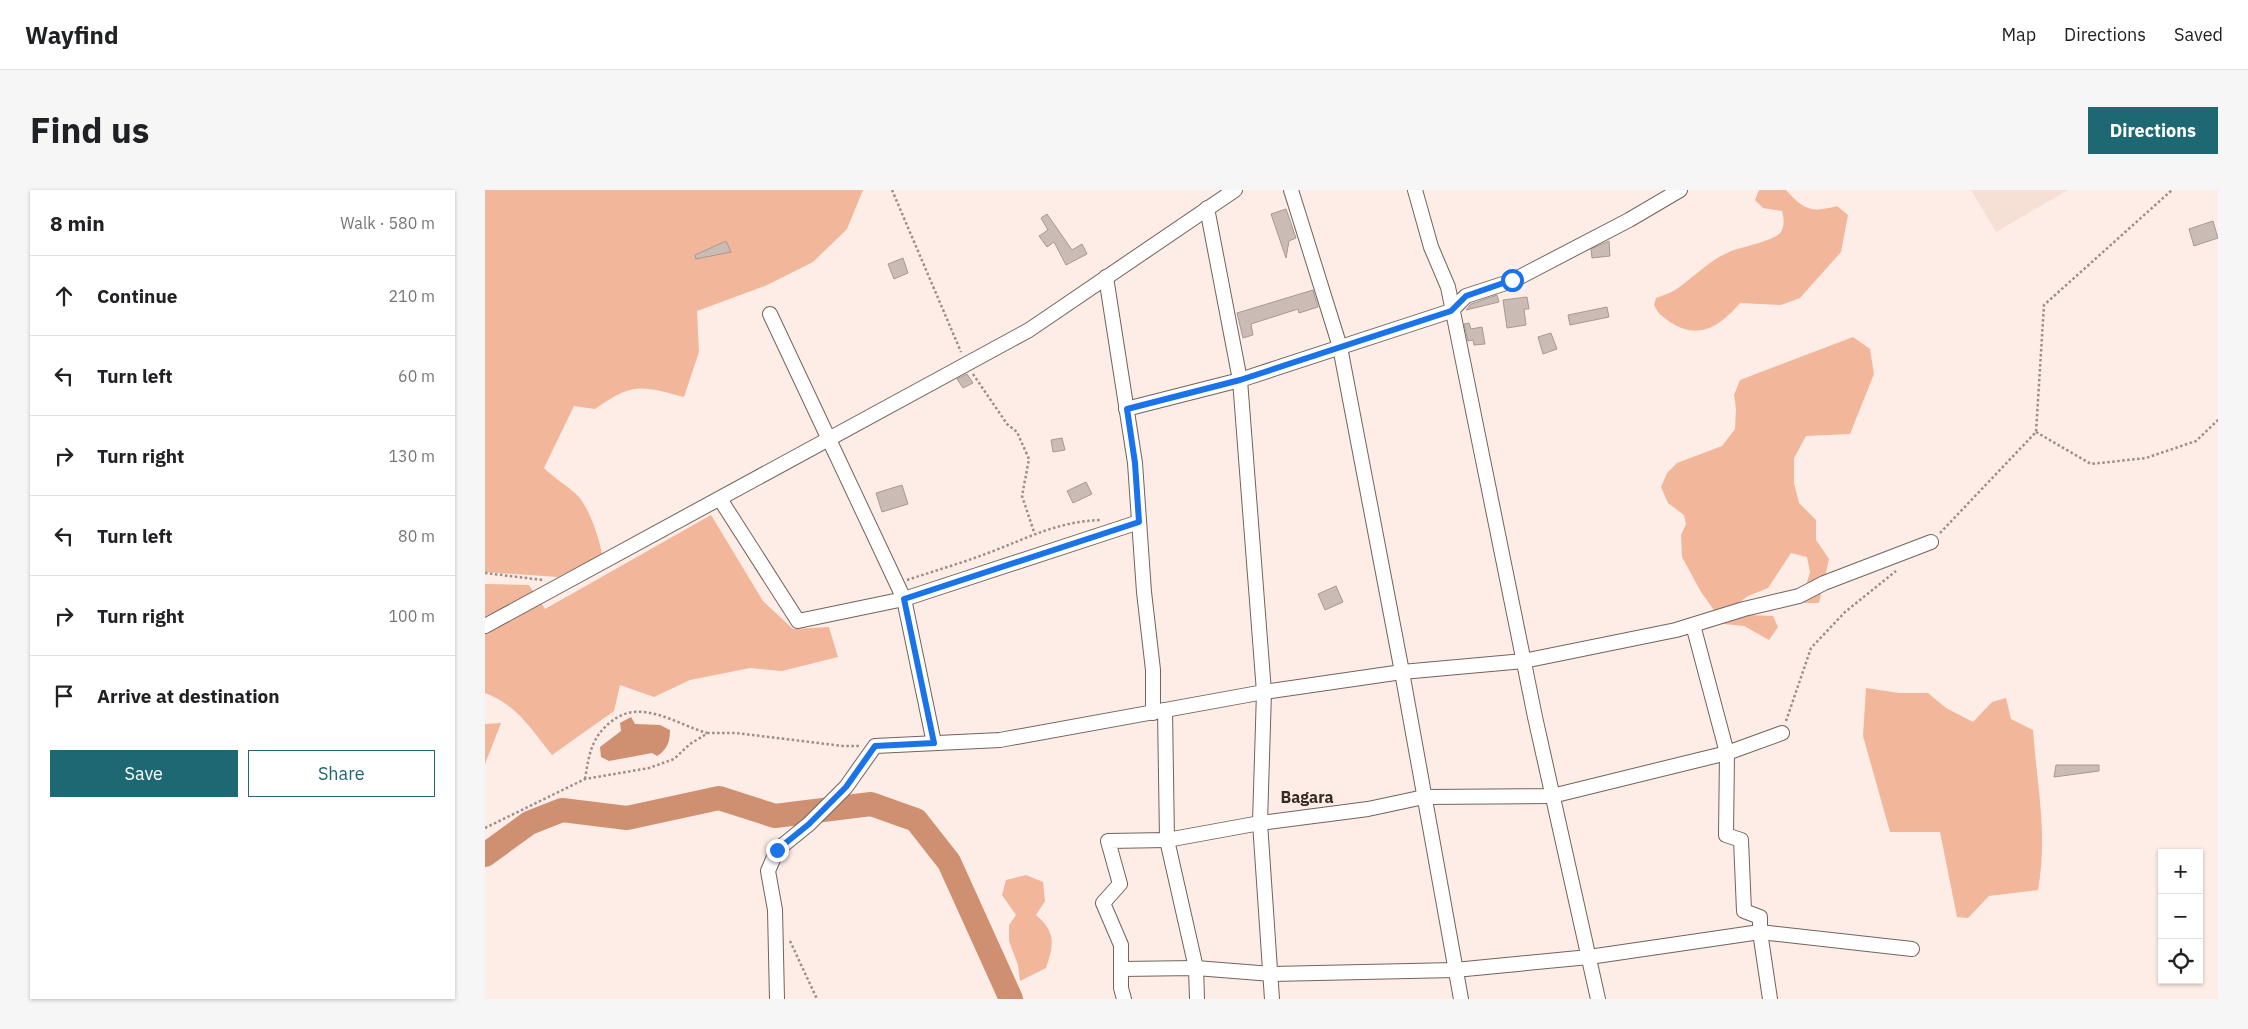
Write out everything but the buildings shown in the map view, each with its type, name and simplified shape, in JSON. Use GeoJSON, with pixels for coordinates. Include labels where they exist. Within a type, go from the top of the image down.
{"type":"FeatureCollection","features":[{"type":"Feature","properties":{"kind":"street"},"geometry":{"type":"LineString","coordinates":[[485,626],[1029,330],[1235,190]]}},
{"type":"Feature","properties":{"kind":"street"},"geometry":{"type":"LineString","coordinates":[[1291,190],[1340,347],[1402,672],[1461,999]]}},
{"type":"Feature","properties":{"kind":"street"},"geometry":{"type":"LineString","coordinates":[[1415,190],[1431,247],[1448,288],[1451,311],[1495,510],[1552,796],[1598,999]]}},
{"type":"Feature","properties":{"kind":"street"},"geometry":{"type":"LineString","coordinates":[[1127,409],[1240,380],[1451,311],[1466,296],[1512,280],[1629,220],[1680,190]]}},
{"type":"Feature","properties":{"kind":"street"},"geometry":{"type":"LineString","coordinates":[[1207,208],[1240,380],[1264,692],[1260,823],[1272,999]]}},
{"type":"Feature","properties":{"kind":"street"},"geometry":{"type":"LineString","coordinates":[[1106,277],[1135,463],[1153,670],[1159,712],[1167,840],[1196,968],[1197,999]]}},
{"type":"Feature","properties":{"kind":"street"},"geometry":{"type":"LineString","coordinates":[[770,314],[904,599],[934,743]]}},
{"type":"Feature","properties":{"kind":"street"},"geometry":{"type":"LineString","coordinates":[[720,499],[798,621],[904,599],[1139,522]]}},
{"type":"Feature","properties":{"kind":"street"},"geometry":{"type":"LineString","coordinates":[[777,999],[775,910],[768,871],[777,850],[809,824],[846,787],[875,746],[1000,740],[1264,692],[1402,672],[1524,661],[1693,625],[1744,609],[1799,596],[1824,583],[1931,542]]}},
{"type":"Feature","properties":{"kind":"street"},"geometry":{"type":"LineString","coordinates":[[1693,625],[1727,752],[1726,835],[1741,840],[1744,911],[1760,917],[1760,932],[1771,999]]}},
{"type":"Feature","properties":{"kind":"street"},"geometry":{"type":"LineString","coordinates":[[1124,999],[1121,945],[1103,903],[1120,884],[1108,842],[1167,840],[1260,823],[1368,809],[1424,797],[1552,796],[1727,752],[1782,733]]}},
{"type":"Feature","properties":{"kind":"street"},"geometry":{"type":"LineString","coordinates":[[1121,969],[1196,968],[1271,974],[1455,970],[1589,957],[1760,932],[1912,949]]}},
{"type":"Feature","properties":{"kind":"path"},"geometry":{"type":"LineString","coordinates":[[892,190],[967,364],[1007,424],[1017,432],[1029,459],[1022,496],[1035,532]]}},
{"type":"Feature","properties":{"kind":"path"},"geometry":{"type":"LineString","coordinates":[[1931,542],[2036,432],[2044,305],[2172,190]]}},
{"type":"Feature","properties":{"kind":"path"},"geometry":{"type":"LineString","coordinates":[[2036,432],[2091,464],[2146,458],[2196,441],[2218,420]]}},
{"type":"Feature","properties":{"kind":"path"},"geometry":{"type":"LineString","coordinates":[[897,583],[989,552],[1035,532],[1077,520],[1107,520]]}},
{"type":"Feature","properties":{"kind":"path"},"geometry":{"type":"LineString","coordinates":[[1782,733],[1811,648],[1845,612],[1903,566]]}},
{"type":"Feature","properties":{"kind":"path"},"geometry":{"type":"LineString","coordinates":[[485,573],[567,582]]}},
{"type":"Feature","properties":{"kind":"path"},"geometry":{"type":"LineString","coordinates":[[585,779],[591,745],[599,732],[625,712],[635,710],[649,712],[708,733],[736,733],[843,746],[875,746]]}},
{"type":"Feature","properties":{"kind":"path"},"geometry":{"type":"LineString","coordinates":[[485,828],[585,779],[649,768],[674,759],[690,744],[708,733]]}},
{"type":"Feature","properties":{"kind":"path"},"geometry":{"type":"LineString","coordinates":[[787,937],[817,999]]}},
{"type":"Feature","properties":{"kind":"shaded area"},"geometry":{"type":"Polygon","coordinates":[[[485,190],[863,190],[847,229],[813,262],[765,286],[697,311],[699,352],[684,397],[657,390],[638,389],[619,394],[595,409],[574,406],[544,468],[582,501],[593,523],[602,554],[558,577],[485,572],[485,190]]]}},
{"type":"Feature","properties":{"kind":"shaded area"},"geometry":{"type":"Polygon","coordinates":[[[1759,190],[1786,190],[1803,206],[1809,208],[1821,209],[1837,206],[1848,215],[1841,252],[1800,298],[1781,305],[1740,303],[1717,324],[1700,330],[1681,328],[1670,322],[1661,315],[1654,305],[1656,298],[1676,290],[1709,264],[1729,252],[1771,239],[1780,233],[1784,222],[1782,211],[1763,208],[1755,200],[1759,190]]]}},
{"type":"Feature","properties":{"kind":"shaded area"},"geometry":{"type":"Polygon","coordinates":[[[1971,190],[2068,190],[1996,232],[1971,190]]]}},
{"type":"Feature","properties":{"kind":"shaded area"},"geometry":{"type":"Polygon","coordinates":[[[1853,337],[1870,349],[1874,374],[1850,434],[1806,436],[1794,458],[1794,483],[1799,503],[1816,520],[1816,540],[1829,559],[1819,603],[1801,603],[1810,572],[1807,557],[1791,553],[1768,588],[1748,596],[1734,606],[1750,615],[1773,616],[1778,627],[1769,640],[1744,626],[1724,624],[1701,592],[1682,557],[1681,535],[1686,524],[1684,515],[1668,503],[1661,487],[1667,473],[1677,463],[1722,446],[1735,429],[1736,409],[1734,395],[1740,380],[1853,337]]]}},
{"type":"Feature","properties":{"kind":"shaded area"},"geometry":{"type":"Polygon","coordinates":[[[711,515],[763,601],[793,629],[829,627],[838,657],[782,671],[750,668],[690,680],[654,697],[620,685],[614,711],[552,755],[515,711],[485,693],[485,584],[529,585],[545,609],[711,515]]]}},
{"type":"Feature","properties":{"kind":"shaded area"},"geometry":{"type":"Polygon","coordinates":[[[1866,688],[1899,693],[1928,693],[1946,708],[1973,722],[1992,702],[2006,698],[2011,719],[2033,730],[2042,830],[2041,869],[2038,890],[1989,896],[1968,918],[1957,917],[1940,832],[1890,832],[1863,736],[1866,688]]]}},
{"type":"Feature","properties":{"kind":"shaded area"},"geometry":{"type":"Polygon","coordinates":[[[631,717],[635,724],[660,725],[670,730],[669,742],[666,748],[657,756],[652,753],[609,761],[601,757],[600,747],[621,731],[620,723],[631,717]]]}},
{"type":"Feature","properties":{"kind":"shaded area"},"geometry":{"type":"Polygon","coordinates":[[[501,723],[485,764],[485,724],[501,723]]]}},
{"type":"Feature","properties":{"kind":"shaded area"},"geometry":{"type":"Polygon","coordinates":[[[1026,875],[1043,882],[1045,901],[1036,915],[1047,927],[1052,945],[1046,968],[1020,981],[1018,965],[1009,941],[1009,925],[1016,915],[1002,895],[1006,880],[1026,875]]]}},
{"type":"Feature","properties":{"kind":"waterway"},"geometry":{"type":"LineString","coordinates":[[485,855],[529,823],[562,810],[627,818],[719,798],[775,816],[871,804],[916,820],[949,862],[1011,999]]}},
{"type":"Feature","properties":{"kind":"district","name":"Bagara"},"geometry":{"type":"Point","coordinates":[1307,797]}},
{"type":"Feature","properties":{"kind":"route"},"geometry":{"type":"LineString","coordinates":[[777,850],[809,824],[846,787],[875,746],[934,743],[904,599],[1139,522],[1135,463],[1127,409],[1240,380],[1451,311],[1466,296],[1512,280]]}}]}
